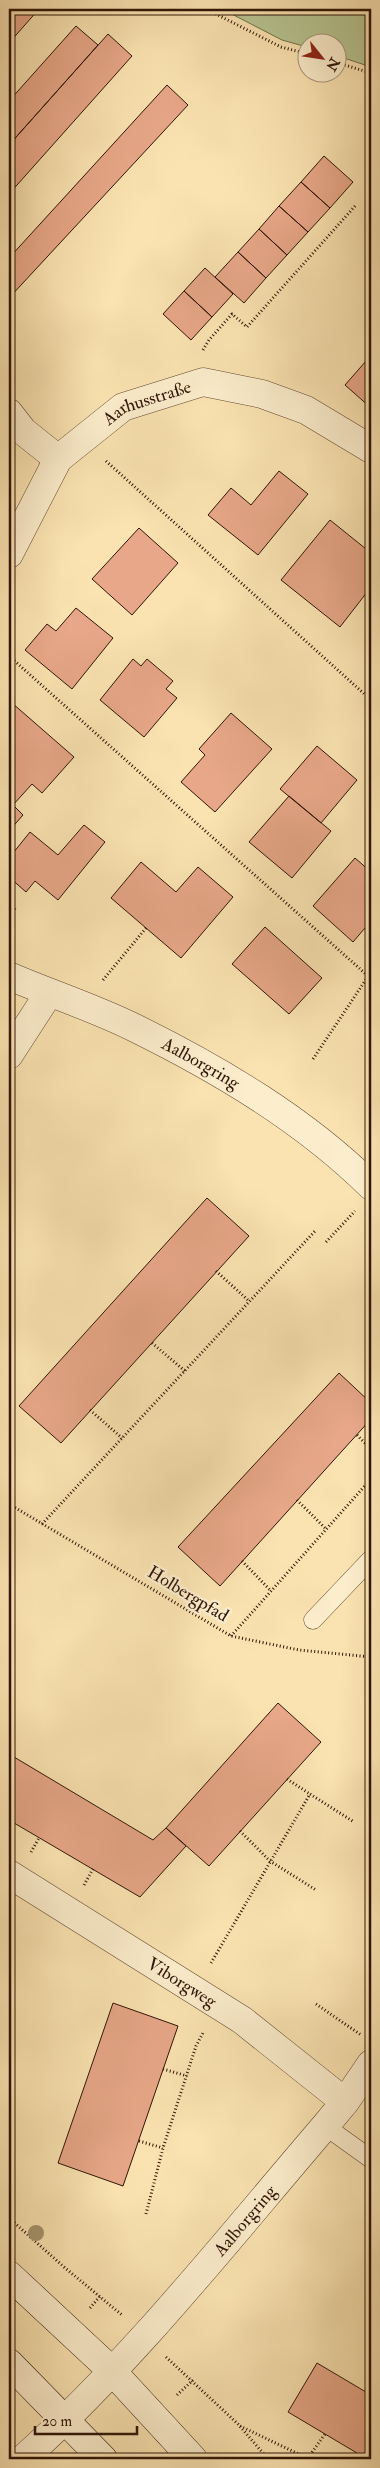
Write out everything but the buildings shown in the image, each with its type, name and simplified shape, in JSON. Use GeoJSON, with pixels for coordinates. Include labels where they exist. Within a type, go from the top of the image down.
{"type":"FeatureCollection","features":[{"type":"Feature","properties":{"kind":"street","name":"Aarhusstraße"},"geometry":{"type":"LineString","coordinates":[[9,554],[58,459],[123,407],[202,382],[262,394],[306,410],[371,449]]}},
{"type":"Feature","properties":{"kind":"street"},"geometry":{"type":"LineString","coordinates":[[9,413],[23,431],[58,459]]}},
{"type":"Feature","properties":{"kind":"street","name":"Aalborgring"},"geometry":{"type":"LineString","coordinates":[[9,976],[134,1028],[227,1078],[308,1132],[346,1162],[365,1197]]}},
{"type":"Feature","properties":{"kind":"street"},"geometry":{"type":"LineString","coordinates":[[9,1055],[50,993]]}},
{"type":"Feature","properties":{"kind":"street","name":"Viborgweg"},"geometry":{"type":"LineString","coordinates":[[9,1874],[220,2005],[305,2068],[345,2102]]}},
{"type":"Feature","properties":{"kind":"street","name":"Aalborgring"},"geometry":{"type":"LineString","coordinates":[[23,2459],[66,2420],[144,2337],[345,2102],[371,2064]]}},
{"type":"Feature","properties":{"kind":"street"},"geometry":{"type":"LineString","coordinates":[[9,2275],[111,2370],[193,2459]]}},
{"type":"Feature","properties":{"kind":"street"},"geometry":{"type":"LineString","coordinates":[[9,2363],[103,2459]]}},
{"type":"Feature","properties":{"kind":"lane"},"geometry":{"type":"LineString","coordinates":[[313,1620],[371,1558]]}},
{"type":"Feature","properties":{"kind":"lane"},"geometry":{"type":"LineString","coordinates":[[325,2126],[371,2159]]}},
{"type":"Feature","properties":{"kind":"path"},"geometry":{"type":"LineString","coordinates":[[206,9],[281,47],[298,51]]}},
{"type":"Feature","properties":{"kind":"path"},"geometry":{"type":"LineString","coordinates":[[348,66],[371,72]]}},
{"type":"Feature","properties":{"kind":"path"},"geometry":{"type":"LineString","coordinates":[[202,382],[200,359],[209,340],[232,314],[246,327],[356,205]]}},
{"type":"Feature","properties":{"kind":"path"},"geometry":{"type":"LineString","coordinates":[[83,440],[371,700]]}},
{"type":"Feature","properties":{"kind":"path"},"geometry":{"type":"LineString","coordinates":[[9,656],[368,976]]}},
{"type":"Feature","properties":{"kind":"path"},"geometry":{"type":"LineString","coordinates":[[9,922],[15,908]]}},
{"type":"Feature","properties":{"kind":"path"},"geometry":{"type":"LineString","coordinates":[[100,984],[146,928]]}},
{"type":"Feature","properties":{"kind":"path"},"geometry":{"type":"LineString","coordinates":[[312,1059],[371,972]]}},
{"type":"Feature","properties":{"kind":"path"},"geometry":{"type":"LineString","coordinates":[[326,1242],[365,1197]]}},
{"type":"Feature","properties":{"kind":"path"},"geometry":{"type":"LineString","coordinates":[[42,1524],[316,1230]]}},
{"type":"Feature","properties":{"kind":"path"},"geometry":{"type":"LineString","coordinates":[[216,1271],[250,1301]]}},
{"type":"Feature","properties":{"kind":"path"},"geometry":{"type":"LineString","coordinates":[[152,1343],[185,1370]]}},
{"type":"Feature","properties":{"kind":"path"},"geometry":{"type":"LineString","coordinates":[[90,1410],[122,1438]]}},
{"type":"Feature","properties":{"kind":"path"},"geometry":{"type":"LineString","coordinates":[[357,1435],[371,1449]]}},
{"type":"Feature","properties":{"kind":"path"},"geometry":{"type":"LineString","coordinates":[[231,1636],[371,1479]]}},
{"type":"Feature","properties":{"kind":"path"},"geometry":{"type":"LineString","coordinates":[[297,1500],[326,1529]]}},
{"type":"Feature","properties":{"kind":"path","name":"Holbergpfad"},"geometry":{"type":"LineString","coordinates":[[9,1504],[231,1636],[298,1650],[371,1657]]}},
{"type":"Feature","properties":{"kind":"path"},"geometry":{"type":"LineString","coordinates":[[242,1561],[271,1591]]}},
{"type":"Feature","properties":{"kind":"path"},"geometry":{"type":"LineString","coordinates":[[287,1779],[354,1822]]}},
{"type":"Feature","properties":{"kind":"path"},"geometry":{"type":"LineString","coordinates":[[196,1990],[310,1794]]}},
{"type":"Feature","properties":{"kind":"path"},"geometry":{"type":"LineString","coordinates":[[240,1831],[270,1861],[316,1890]]}},
{"type":"Feature","properties":{"kind":"path"},"geometry":{"type":"LineString","coordinates":[[316,2004],[363,2037]]}},
{"type":"Feature","properties":{"kind":"path"},"geometry":{"type":"LineString","coordinates":[[146,2214],[163,2148],[196,2046],[220,2005]]}},
{"type":"Feature","properties":{"kind":"path"},"geometry":{"type":"LineString","coordinates":[[163,2069],[186,2076]]}},
{"type":"Feature","properties":{"kind":"path"},"geometry":{"type":"LineString","coordinates":[[138,2141],[163,2148]]}},
{"type":"Feature","properties":{"kind":"path"},"geometry":{"type":"LineString","coordinates":[[9,2218],[122,2315]]}},
{"type":"Feature","properties":{"kind":"path"},"geometry":{"type":"LineString","coordinates":[[84,2315],[101,2295]]}},
{"type":"Feature","properties":{"kind":"path"},"geometry":{"type":"LineString","coordinates":[[169,2360],[193,2380],[238,2424],[268,2459]]}},
{"type":"Feature","properties":{"kind":"path"},"geometry":{"type":"LineString","coordinates":[[179,2394],[193,2380]]}},
{"type":"Feature","properties":{"kind":"path"},"geometry":{"type":"LineString","coordinates":[[238,2424],[309,2459],[324,2434]]}},
{"type":"Feature","properties":{"kind":"green space"},"geometry":{"type":"Polygon","coordinates":[[[222,9],[371,9],[371,67],[348,59],[348,32],[298,32],[298,44],[282,40],[222,9]]]}}]}
